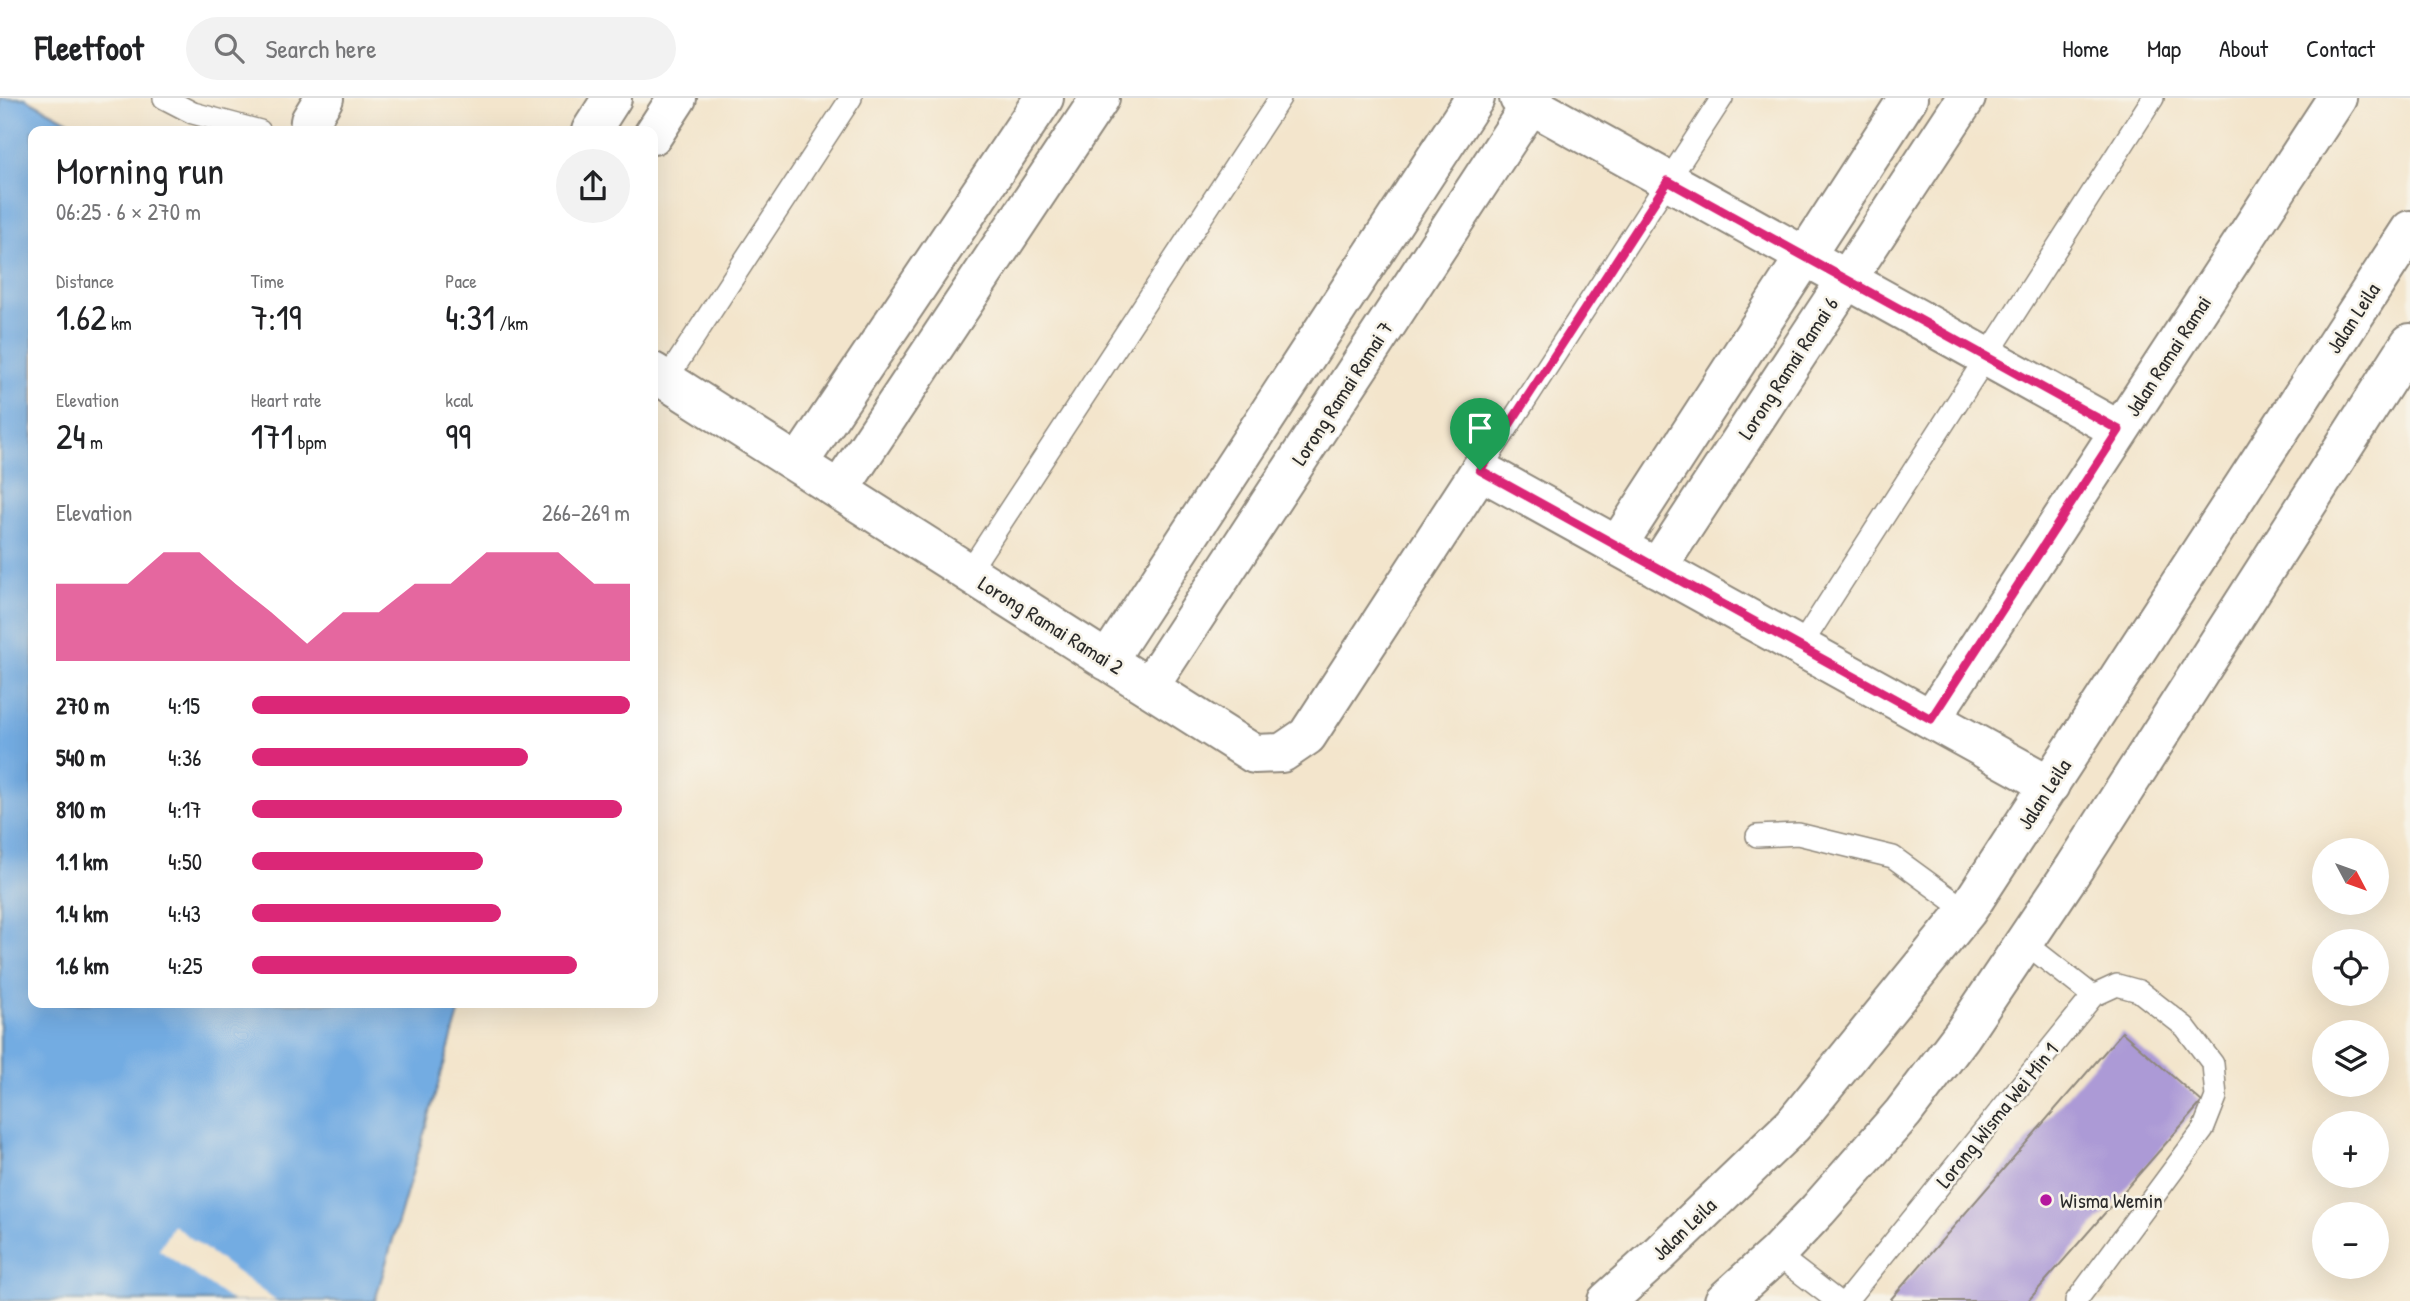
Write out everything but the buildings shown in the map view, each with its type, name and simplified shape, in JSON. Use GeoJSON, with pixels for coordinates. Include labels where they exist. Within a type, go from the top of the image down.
{"type":"FeatureCollection","features":[{"type":"Feature","properties":{"kind":"street"},"geometry":{"type":"LineString","coordinates":[[310,126],[324,98]]}},
{"type":"Feature","properties":{"kind":"street"},"geometry":{"type":"LineString","coordinates":[[594,126],[612,98]]}},
{"type":"Feature","properties":{"kind":"street"},"geometry":{"type":"LineString","coordinates":[[658,127],[677,98]]}},
{"type":"Feature","properties":{"kind":"street"},"geometry":{"type":"LineString","coordinates":[[798,464],[1044,98]]}},
{"type":"Feature","properties":{"kind":"street"},"geometry":{"type":"LineString","coordinates":[[839,490],[1100,98]]}},
{"type":"Feature","properties":{"kind":"street"},"geometry":{"type":"LineString","coordinates":[[1107,661],[1475,98]]}},
{"type":"Feature","properties":{"kind":"street"},"geometry":{"type":"LineString","coordinates":[[1617,546],[1908,98]]}},
{"type":"Feature","properties":{"kind":"street","name":"Lorong Ramai Ramai 6"},"geometry":{"type":"LineString","coordinates":[[1657,568],[1966,98]]}},
{"type":"Feature","properties":{"kind":"street","name":"Jalan Ramai Ramai"},"geometry":{"type":"LineString","coordinates":[[1931,719],[2337,98]]}},
{"type":"Feature","properties":{"kind":"street"},"geometry":{"type":"LineString","coordinates":[[1528,100],[1668,181],[2119,430]]}},
{"type":"Feature","properties":{"kind":"street","name":"Lorong Ramai Ramai 7"},"geometry":{"type":"LineString","coordinates":[[1149,687],[1528,100]]}},
{"type":"Feature","properties":{"kind":"street","name":"Jalan Leila"},"geometry":{"type":"LineString","coordinates":[[1607,1301],[1793,1125],[1967,911],[2410,230]]}},
{"type":"Feature","properties":{"kind":"street"},"geometry":{"type":"LineString","coordinates":[[1724,1301],[1776,1254],[1818,1210],[1903,1113],[1962,1035],[2075,867],[2410,343]]}},
{"type":"Feature","properties":{"kind":"street","name":"Lorong Ramai Ramai 2"},"geometry":{"type":"LineString","coordinates":[[659,376],[1254,754],[1282,753],[1307,736],[1480,470]]}},
{"type":"Feature","properties":{"kind":"street"},"geometry":{"type":"LineString","coordinates":[[1480,470],[2050,785]]}},
{"type":"Feature","properties":{"kind":"lane"},"geometry":{"type":"LineString","coordinates":[[164,98],[193,113],[241,126]]}},
{"type":"Feature","properties":{"kind":"lane"},"geometry":{"type":"LineString","coordinates":[[659,376],[851,98]]}},
{"type":"Feature","properties":{"kind":"lane"},"geometry":{"type":"LineString","coordinates":[[968,573],[1280,98]]}},
{"type":"Feature","properties":{"kind":"lane"},"geometry":{"type":"LineString","coordinates":[[1480,470],[1722,98]]}},
{"type":"Feature","properties":{"kind":"lane"},"geometry":{"type":"LineString","coordinates":[[1800,647],[2153,98]]}},
{"type":"Feature","properties":{"kind":"lane"},"geometry":{"type":"LineString","coordinates":[[1757,835],[1798,834],[1893,857],[1967,911]]}},
{"type":"Feature","properties":{"kind":"lane"},"geometry":{"type":"LineString","coordinates":[[2024,942],[2093,996],[2116,985],[2138,991],[2185,1027],[2213,1064],[2216,1097],[2203,1130],[2076,1301]]}},
{"type":"Feature","properties":{"kind":"lane","name":"Lorong Wisma Wei Min 1"},"geometry":{"type":"LineString","coordinates":[[1846,1301],[2093,996]]}},
{"type":"Feature","properties":{"kind":"lane"},"geometry":{"type":"LineString","coordinates":[[1776,1254],[1837,1301]]}},
{"type":"Feature","properties":{"kind":"water"},"geometry":{"type":"Polygon","coordinates":[[[0,98],[25,98],[78,126],[28,126],[28,1008],[461,1008],[375,1301],[0,1301],[0,98]]]}},
{"type":"Feature","properties":{"kind":"pier"},"geometry":{"type":"Polygon","coordinates":[[[173,1225],[276,1301],[232,1301],[159,1250],[173,1225]]]}},
{"type":"Feature","properties":{"kind":"place","name":"Wisma Wemin"},"geometry":{"type":"Point","coordinates":[2046,1200]}},
{"type":"Feature","properties":{"kind":"route"},"geometry":{"type":"LineString","coordinates":[[1668,181],[2119,430],[1931,719],[1480,470],[1668,181]]}}]}
